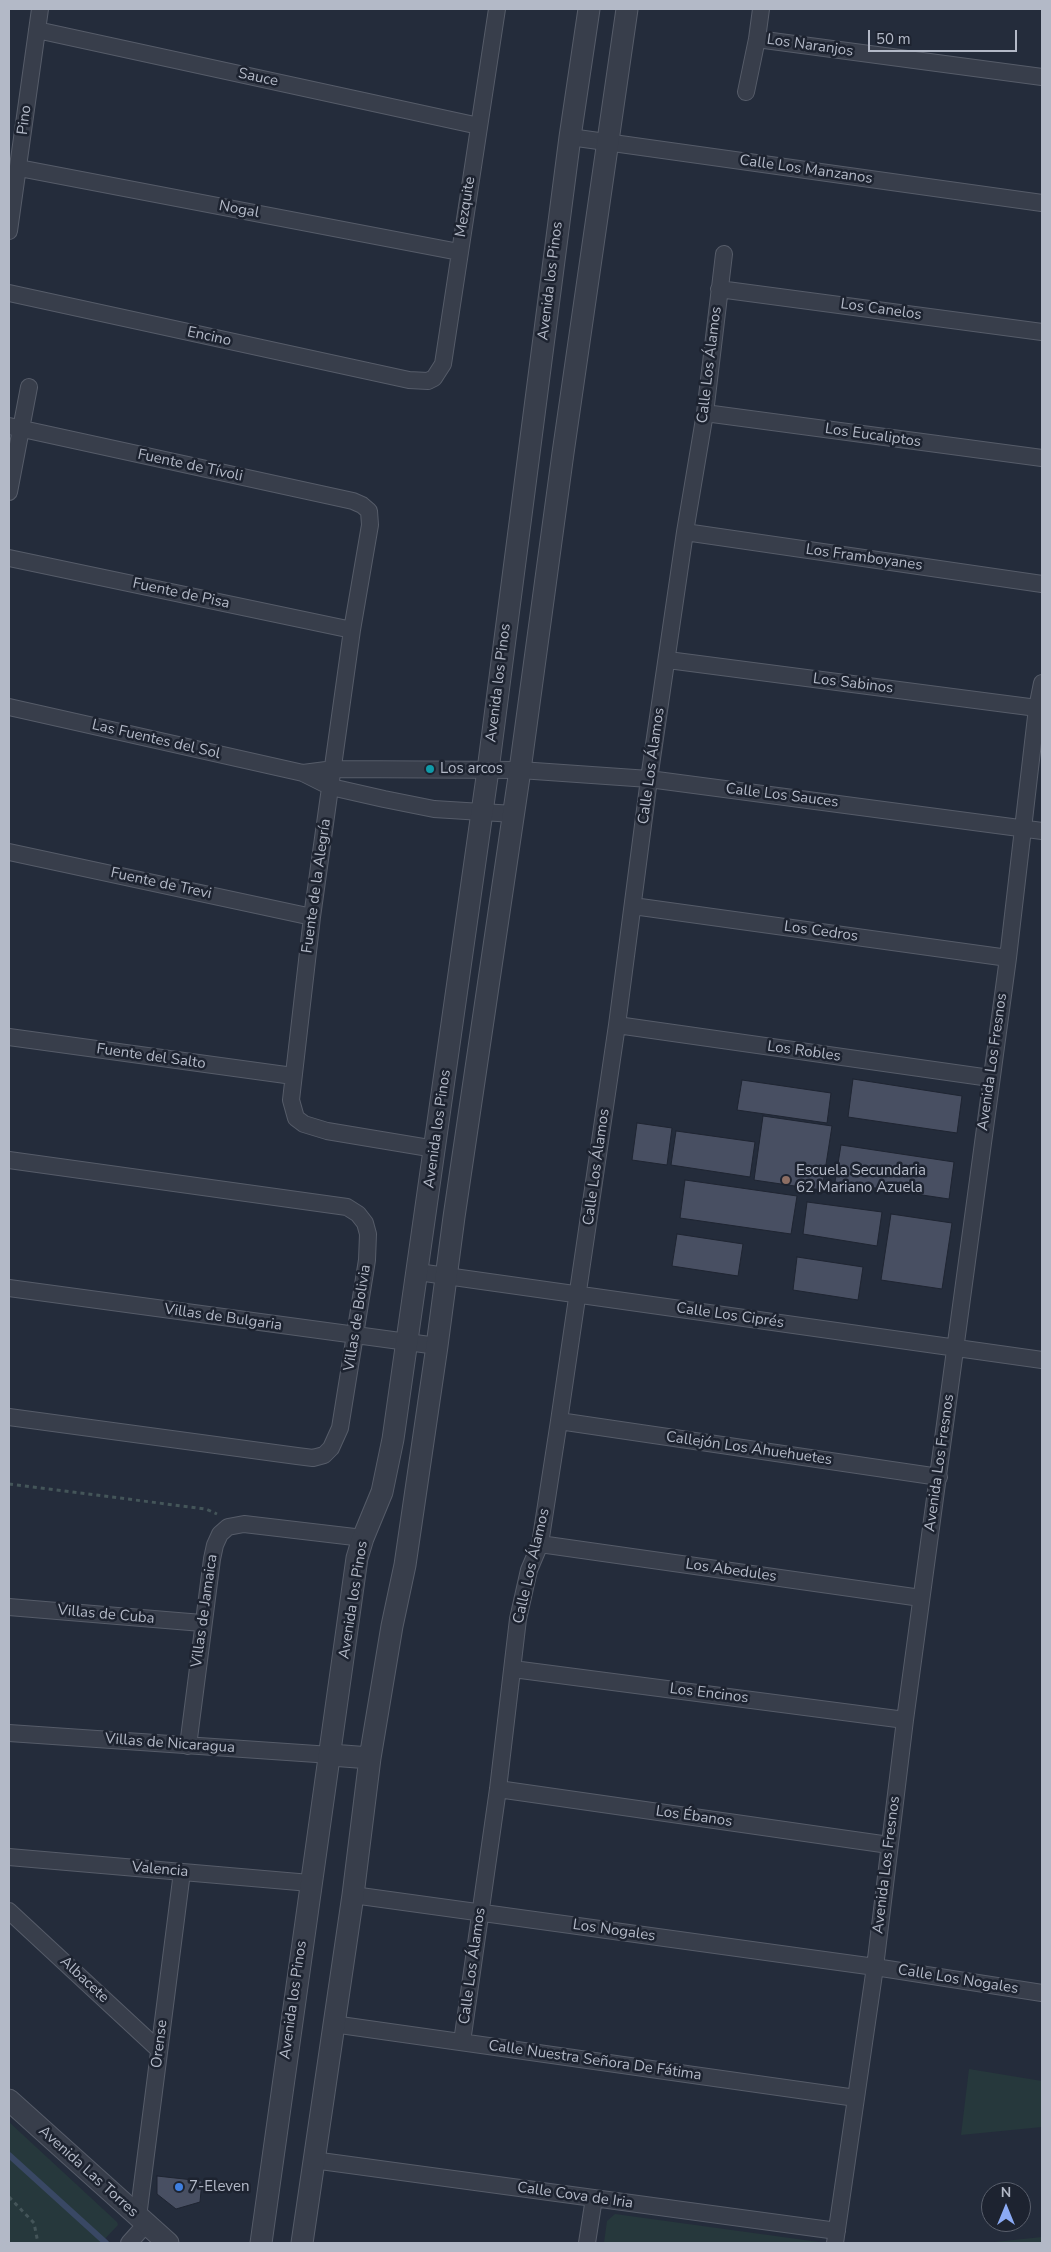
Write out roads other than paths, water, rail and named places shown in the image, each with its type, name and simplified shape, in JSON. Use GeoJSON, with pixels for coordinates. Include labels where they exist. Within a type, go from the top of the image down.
{"type":"FeatureCollection","features":[{"type":"Feature","properties":{"kind":"street","name":"Pino"},"geometry":{"type":"LineString","coordinates":[[9,231],[40,9]]}},
{"type":"Feature","properties":{"kind":"street","name":"Mezquite"},"geometry":{"type":"LineString","coordinates":[[410,380],[434,378],[442,364],[497,9]]}},
{"type":"Feature","properties":{"kind":"street","name":"Avenida los Pinos"},"geometry":{"type":"LineString","coordinates":[[261,2243],[357,1558],[382,1492],[393,1439],[418,1272],[488,770],[570,137],[590,9]]}},
{"type":"Feature","properties":{"kind":"street","name":"Avenida los Pinos"},"geometry":{"type":"LineString","coordinates":[[302,2243],[353,1895],[370,1758],[392,1626],[405,1565],[438,1346],[627,9]]}},
{"type":"Feature","properties":{"kind":"street"},"geometry":{"type":"LineString","coordinates":[[746,92],[761,9]]}},
{"type":"Feature","properties":{"kind":"street","name":"Sauce"},"geometry":{"type":"LineString","coordinates":[[37,30],[480,126]]}},
{"type":"Feature","properties":{"kind":"street","name":"Los Naranjos"},"geometry":{"type":"LineString","coordinates":[[757,39],[1042,77]]}},
{"type":"Feature","properties":{"kind":"street","name":"Calle Los Manzanos"},"geometry":{"type":"LineString","coordinates":[[570,137],[1042,203]]}},
{"type":"Feature","properties":{"kind":"street","name":"Nogal"},"geometry":{"type":"LineString","coordinates":[[19,168],[459,252]]}},
{"type":"Feature","properties":{"kind":"street","name":"Calle Los Álamos"},"geometry":{"type":"LineString","coordinates":[[462,2042],[498,1789],[518,1619],[525,1585],[540,1544],[578,1294],[634,906],[649,779],[668,660],[685,532],[705,414],[724,254]]}},
{"type":"Feature","properties":{"kind":"street","name":"Los Canelos"},"geometry":{"type":"LineString","coordinates":[[719,289],[1042,332]]}},
{"type":"Feature","properties":{"kind":"street","name":"Encino"},"geometry":{"type":"LineString","coordinates":[[9,293],[410,380]]}},
{"type":"Feature","properties":{"kind":"street"},"geometry":{"type":"LineString","coordinates":[[9,492],[15,427],[29,387]]}},
{"type":"Feature","properties":{"kind":"street","name":"Los Eucaliptos"},"geometry":{"type":"LineString","coordinates":[[705,414],[1042,458]]}},
{"type":"Feature","properties":{"kind":"street","name":"Fuente de Tívoli"},"geometry":{"type":"LineString","coordinates":[[15,427],[353,501],[369,511]]}},
{"type":"Feature","properties":{"kind":"street"},"geometry":{"type":"LineString","coordinates":[[530,447],[563,453]]}},
{"type":"Feature","properties":{"kind":"street","name":"Fuente de la Alegría"},"geometry":{"type":"LineString","coordinates":[[369,511],[368,545],[352,630],[312,917],[293,1076],[292,1109],[296,1118],[304,1124],[327,1131],[435,1149]]}},
{"type":"Feature","properties":{"kind":"street","name":"Los Framboyanes"},"geometry":{"type":"LineString","coordinates":[[685,532],[1042,584]]}},
{"type":"Feature","properties":{"kind":"street","name":"Fuente de Pisa"},"geometry":{"type":"LineString","coordinates":[[9,558],[352,630]]}},
{"type":"Feature","properties":{"kind":"street","name":"Los Sabinos"},"geometry":{"type":"LineString","coordinates":[[668,660],[1038,708]]}},
{"type":"Feature","properties":{"kind":"street","name":"Avenida Los Fresnos"},"geometry":{"type":"LineString","coordinates":[[836,2237],[874,1967],[990,1078],[1008,958],[1042,683]]}},
{"type":"Feature","properties":{"kind":"street","name":"Las Fuentes del Sol"},"geometry":{"type":"LineString","coordinates":[[9,707],[303,773],[330,787],[434,809],[514,814]]}},
{"type":"Feature","properties":{"kind":"street","name":"Las Fuentes del Sol"},"geometry":{"type":"LineString","coordinates":[[303,773],[334,768],[520,770]]}},
{"type":"Feature","properties":{"kind":"street","name":"Calle Los Sauces"},"geometry":{"type":"LineString","coordinates":[[520,770],[649,779],[1042,831]]}},
{"type":"Feature","properties":{"kind":"street","name":"Fuente de Trevi"},"geometry":{"type":"LineString","coordinates":[[9,852],[312,917]]}},
{"type":"Feature","properties":{"kind":"street","name":"Los Cedros"},"geometry":{"type":"LineString","coordinates":[[634,906],[1008,958]]}},
{"type":"Feature","properties":{"kind":"street","name":"Los Robles"},"geometry":{"type":"LineString","coordinates":[[617,1025],[990,1078]]}},
{"type":"Feature","properties":{"kind":"street","name":"Fuente del Salto"},"geometry":{"type":"LineString","coordinates":[[9,1037],[293,1076]]}},
{"type":"Feature","properties":{"kind":"street","name":"Villas de Bolivia"},"geometry":{"type":"LineString","coordinates":[[9,1160],[347,1208],[358,1214],[365,1223],[368,1234],[368,1260],[340,1428],[331,1448],[324,1455],[313,1458],[9,1417]]}},
{"type":"Feature","properties":{"kind":"street","name":"Calle Los Ciprés"},"geometry":{"type":"LineString","coordinates":[[418,1272],[1042,1360]]}},
{"type":"Feature","properties":{"kind":"street","name":"Villas de Bulgaria"},"geometry":{"type":"LineString","coordinates":[[9,1288],[438,1346]]}},
{"type":"Feature","properties":{"kind":"street","name":"Callejón Los Ahuehuetes"},"geometry":{"type":"LineString","coordinates":[[559,1421],[938,1477]]}},
{"type":"Feature","properties":{"kind":"street","name":"Villas de Jamaica"},"geometry":{"type":"LineString","coordinates":[[188,1746],[202,1623],[215,1545],[220,1534],[228,1527],[244,1524],[363,1538]]}},
{"type":"Feature","properties":{"kind":"street","name":"Los Abedules"},"geometry":{"type":"LineString","coordinates":[[540,1544],[921,1598]]}},
{"type":"Feature","properties":{"kind":"street","name":"Villas de Cuba"},"geometry":{"type":"LineString","coordinates":[[9,1607],[202,1623]]}},
{"type":"Feature","properties":{"kind":"street","name":"Los Encinos"},"geometry":{"type":"LineString","coordinates":[[513,1669],[905,1720]]}},
{"type":"Feature","properties":{"kind":"street","name":"Villas de Nicaragua"},"geometry":{"type":"LineString","coordinates":[[9,1733],[330,1755]]}},
{"type":"Feature","properties":{"kind":"street"},"geometry":{"type":"LineString","coordinates":[[330,1755],[370,1758]]}},
{"type":"Feature","properties":{"kind":"street","name":"Los Ébanos"},"geometry":{"type":"LineString","coordinates":[[498,1789],[889,1844]]}},
{"type":"Feature","properties":{"kind":"street","name":"Valencia"},"geometry":{"type":"LineString","coordinates":[[9,1857],[310,1883]]}},
{"type":"Feature","properties":{"kind":"street","name":"Orense"},"geometry":{"type":"LineString","coordinates":[[142,2221],[159,2050],[182,1872]]}},
{"type":"Feature","properties":{"kind":"street","name":"Los Nogales"},"geometry":{"type":"LineString","coordinates":[[353,1895],[874,1967]]}},
{"type":"Feature","properties":{"kind":"street","name":"Albacete"},"geometry":{"type":"LineString","coordinates":[[9,1910],[159,2050]]}},
{"type":"Feature","properties":{"kind":"street","name":"Calle Los Nogales"},"geometry":{"type":"LineString","coordinates":[[874,1967],[1042,1993]]}},
{"type":"Feature","properties":{"kind":"street","name":"Calle Nuestra Señora De Fátima"},"geometry":{"type":"LineString","coordinates":[[333,2024],[856,2098]]}},
{"type":"Feature","properties":{"kind":"street","name":"Avenida Las Torres"},"geometry":{"type":"LineString","coordinates":[[9,2100],[168,2243]]}},
{"type":"Feature","properties":{"kind":"street","name":"Calle Cova de Iria"},"geometry":{"type":"LineString","coordinates":[[313,2160],[594,2198],[836,2237]]}},
{"type":"Feature","properties":{"kind":"street"},"geometry":{"type":"LineString","coordinates":[[587,2243],[594,2198]]}},
{"type":"Feature","properties":{"kind":"street"},"geometry":{"type":"LineString","coordinates":[[129,2243],[142,2221]]}},
{"type":"Feature","properties":{"kind":"waterway"},"geometry":{"type":"LineString","coordinates":[[9,2155],[106,2243]]}},
{"type":"Feature","properties":{"kind":"place","name":"Los arcos"},"geometry":{"type":"Point","coordinates":[430,769]}},
{"type":"Feature","properties":{"kind":"place","name":"Escuela Secundaria 62 Mariano Azuela"},"geometry":{"type":"Point","coordinates":[786,1180]}},
{"type":"Feature","properties":{"kind":"place","name":"7-Eleven"},"geometry":{"type":"Point","coordinates":[179,2187]}}]}
